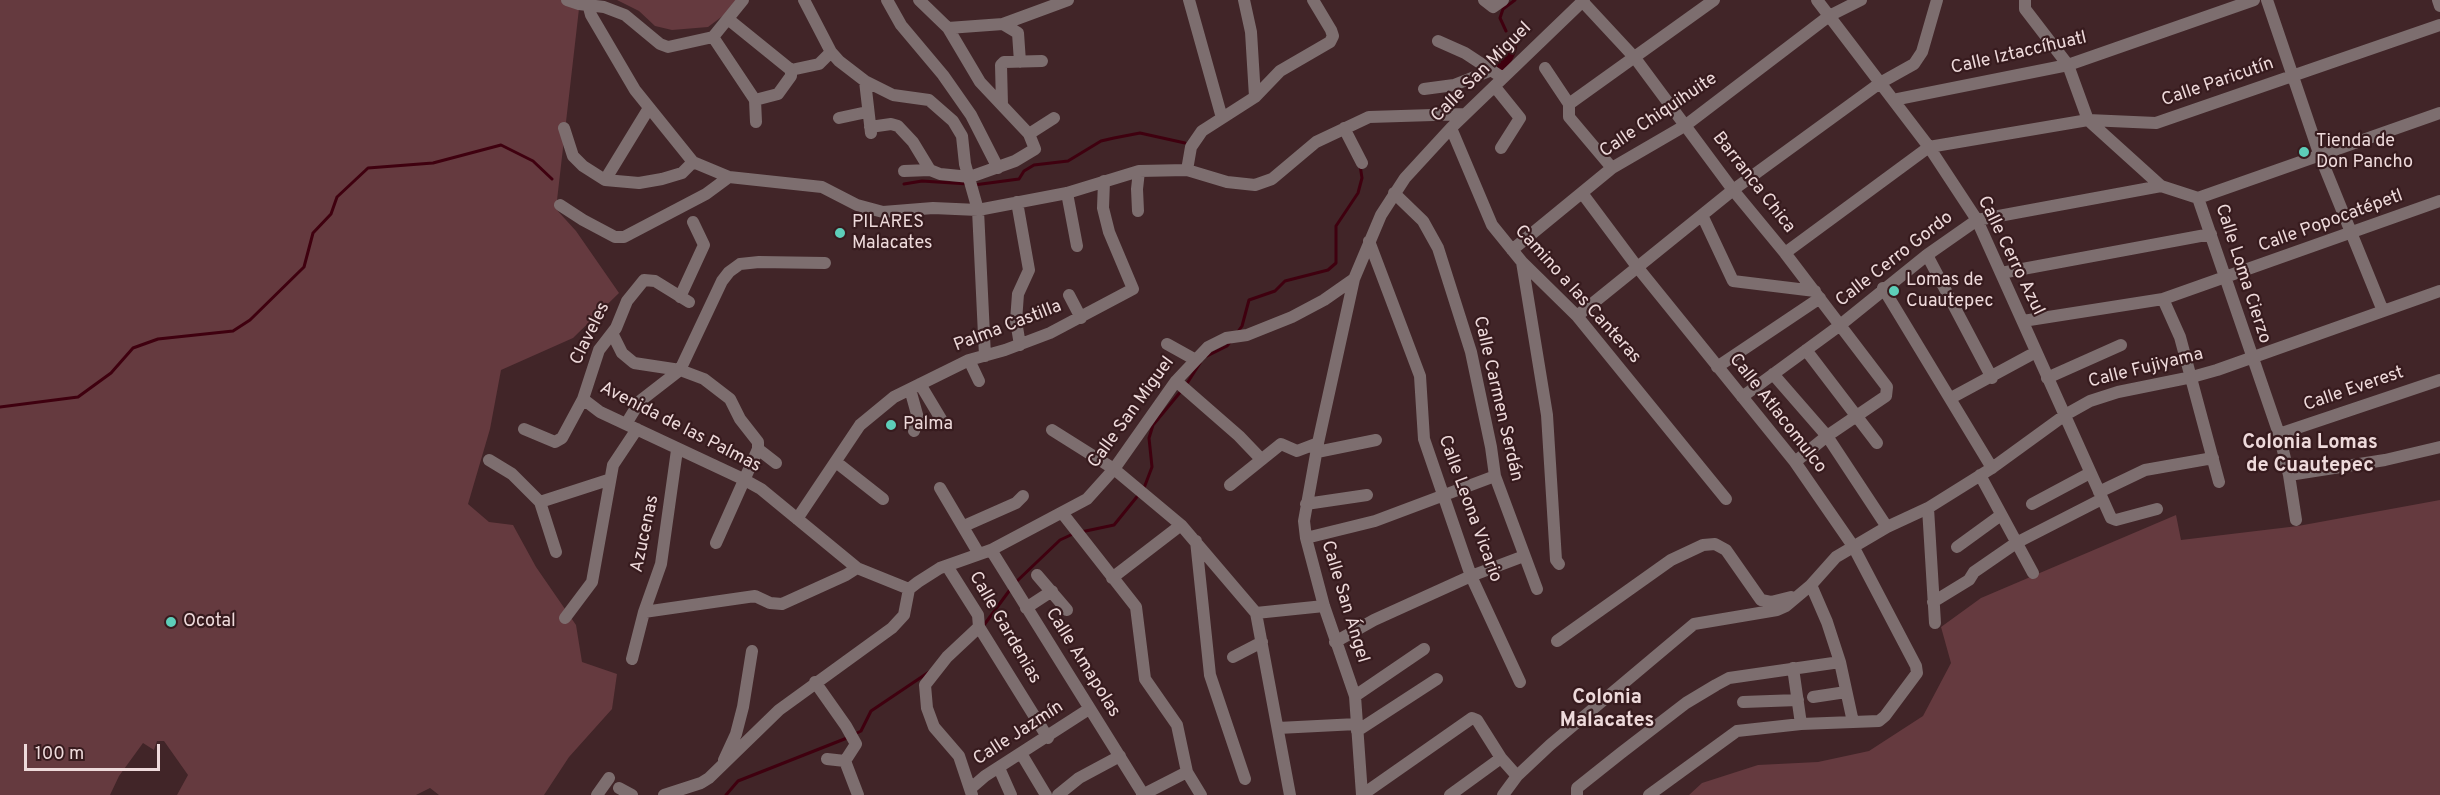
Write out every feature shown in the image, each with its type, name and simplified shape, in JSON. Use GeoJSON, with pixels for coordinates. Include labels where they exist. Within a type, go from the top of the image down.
{"type":"FeatureCollection","features":[{"type":"Feature","properties":{"kind":"street"},"geometry":{"type":"LineString","coordinates":[[567,0],[604,7],[625,15],[668,47],[713,37],[743,0]]}},
{"type":"Feature","properties":{"kind":"street"},"geometry":{"type":"LineString","coordinates":[[804,0],[831,52],[865,81],[893,94],[929,100],[953,121],[962,136],[965,164],[972,182],[978,210],[985,356]]}},
{"type":"Feature","properties":{"kind":"street"},"geometry":{"type":"LineString","coordinates":[[886,0],[901,25],[943,75],[971,115],[998,168]]}},
{"type":"Feature","properties":{"kind":"street"},"geometry":{"type":"LineString","coordinates":[[904,171],[930,170],[972,182],[1035,149],[1029,134],[980,82],[948,28],[919,0]]}},
{"type":"Feature","properties":{"kind":"street"},"geometry":{"type":"LineString","coordinates":[[948,28],[1003,24],[1068,0]]}},
{"type":"Feature","properties":{"kind":"street"},"geometry":{"type":"LineString","coordinates":[[1189,0],[1222,118]]}},
{"type":"Feature","properties":{"kind":"street"},"geometry":{"type":"LineString","coordinates":[[1244,0],[1251,32],[1255,97]]}},
{"type":"Feature","properties":{"kind":"street"},"geometry":{"type":"LineString","coordinates":[[1187,170],[1194,139],[1202,131],[1255,97],[1280,71],[1330,42],[1333,36],[1313,0]]}},
{"type":"Feature","properties":{"kind":"street"},"geometry":{"type":"LineString","coordinates":[[1569,104],[1714,0]]}},
{"type":"Feature","properties":{"kind":"street","name":"Calle Cerro Azul"},"geometry":{"type":"LineString","coordinates":[[1817,0],[1929,147],[1977,220],[2113,520],[2157,509]]}},
{"type":"Feature","properties":{"kind":"street","name":"Calle Chiquihuite"},"geometry":{"type":"LineString","coordinates":[[1512,249],[1612,168],[1686,125],[1829,16],[1861,0]]}},
{"type":"Feature","properties":{"kind":"street"},"geometry":{"type":"LineString","coordinates":[[1577,316],[1733,190],[1880,83],[1914,64],[1922,52],[1937,0]]}},
{"type":"Feature","properties":{"kind":"street","name":"Calle Iztaccíhuatl"},"geometry":{"type":"LineString","coordinates":[[1893,100],[2068,65],[2254,0]]}},
{"type":"Feature","properties":{"kind":"street"},"geometry":{"type":"LineString","coordinates":[[2267,0],[2295,76],[2320,156],[2383,311]]}},
{"type":"Feature","properties":{"kind":"street"},"geometry":{"type":"LineString","coordinates":[[2438,0],[2440,6]]}},
{"type":"Feature","properties":{"kind":"street","name":"Barranca Chica"},"geometry":{"type":"LineString","coordinates":[[1583,1],[1635,58],[1733,190],[1817,295],[1888,392],[1857,414]]}},
{"type":"Feature","properties":{"kind":"street","name":"Calle San Miguel"},"geometry":{"type":"LineString","coordinates":[[909,589],[931,573],[985,552],[1064,514],[1097,490],[1181,386],[1194,359],[1208,347],[1315,305],[1354,279],[1369,241],[1394,193],[1450,128],[1583,1]]}},
{"type":"Feature","properties":{"kind":"street","name":"Calle Loma Cierzo"},"geometry":{"type":"LineString","coordinates":[[2024,1],[2025,9],[2068,65],[2088,120],[2161,186],[2198,198],[2279,434],[2289,475],[2296,520]]}},
{"type":"Feature","properties":{"kind":"street"},"geometry":{"type":"LineString","coordinates":[[588,3],[599,31],[649,108],[693,162],[729,177],[822,187],[857,205],[884,212],[933,208],[978,210],[1067,193],[1139,171],[1187,170],[1227,182],[1263,184],[1316,141],[1376,115],[1465,114]]}},
{"type":"Feature","properties":{"kind":"street"},"geometry":{"type":"LineString","coordinates":[[728,18],[791,70]]}},
{"type":"Feature","properties":{"kind":"street"},"geometry":{"type":"LineString","coordinates":[[1003,24],[1018,33],[1020,62]]}},
{"type":"Feature","properties":{"kind":"street","name":"Calle Paricutín"},"geometry":{"type":"LineString","coordinates":[[1929,147],[2088,120],[2156,123],[2440,25]]}},
{"type":"Feature","properties":{"kind":"street"},"geometry":{"type":"LineString","coordinates":[[713,37],[756,100],[756,122]]}},
{"type":"Feature","properties":{"kind":"street"},"geometry":{"type":"LineString","coordinates":[[1438,41],[1492,70],[1520,118],[1501,148]]}},
{"type":"Feature","properties":{"kind":"street"},"geometry":{"type":"LineString","coordinates":[[791,70],[819,64],[831,52]]}},
{"type":"Feature","properties":{"kind":"street"},"geometry":{"type":"LineString","coordinates":[[1002,105],[1001,65],[1008,61],[1042,61]]}},
{"type":"Feature","properties":{"kind":"street"},"geometry":{"type":"LineString","coordinates":[[1545,68],[1569,104],[1569,117],[1612,168]]}},
{"type":"Feature","properties":{"kind":"street"},"geometry":{"type":"LineString","coordinates":[[756,100],[778,94],[791,76],[791,70]]}},
{"type":"Feature","properties":{"kind":"street"},"geometry":{"type":"LineString","coordinates":[[1424,89],[1454,85],[1492,70]]}},
{"type":"Feature","properties":{"kind":"street"},"geometry":{"type":"LineString","coordinates":[[865,81],[870,130],[891,124],[898,126],[913,142],[930,170]]}},
{"type":"Feature","properties":{"kind":"street"},"geometry":{"type":"LineString","coordinates":[[605,180],[649,108]]}},
{"type":"Feature","properties":{"kind":"street"},"geometry":{"type":"LineString","coordinates":[[839,118],[867,112]]}},
{"type":"Feature","properties":{"kind":"street"},"geometry":{"type":"LineString","coordinates":[[2198,198],[2440,113]]}},
{"type":"Feature","properties":{"kind":"street"},"geometry":{"type":"LineString","coordinates":[[1029,134],[1054,118]]}},
{"type":"Feature","properties":{"kind":"street"},"geometry":{"type":"LineString","coordinates":[[564,128],[573,156],[605,180],[639,183],[662,179],[682,172],[693,162]]}},
{"type":"Feature","properties":{"kind":"street"},"geometry":{"type":"LineString","coordinates":[[1345,128],[1362,163]]}},
{"type":"Feature","properties":{"kind":"street","name":"Camino a las Canteras"},"geometry":{"type":"LineString","coordinates":[[1450,128],[1481,205],[1492,225],[1522,262],[1577,316],[1726,499]]}},
{"type":"Feature","properties":{"kind":"street"},"geometry":{"type":"LineString","coordinates":[[1785,253],[1929,147]]}},
{"type":"Feature","properties":{"kind":"street"},"geometry":{"type":"LineString","coordinates":[[1138,211],[1139,171]]}},
{"type":"Feature","properties":{"kind":"street"},"geometry":{"type":"LineString","coordinates":[[560,205],[615,237],[624,237],[706,194],[729,177]]}},
{"type":"Feature","properties":{"kind":"street","name":"Palma Castilla"},"geometry":{"type":"LineString","coordinates":[[796,519],[860,425],[894,397],[969,360],[1020,345],[1082,318],[1133,290],[1109,232],[1103,208],[1104,181]]}},
{"type":"Feature","properties":{"kind":"street","name":"Calle Cerro Gordo"},"geometry":{"type":"LineString","coordinates":[[1742,398],[1839,326],[1883,288],[1977,220],[2161,186]]}},
{"type":"Feature","properties":{"kind":"street"},"geometry":{"type":"LineString","coordinates":[[1067,193],[1077,246]]}},
{"type":"Feature","properties":{"kind":"street","name":"Calle Carmen Serdán"},"geometry":{"type":"LineString","coordinates":[[1394,193],[1423,222],[1438,248],[1471,352],[1495,476],[1537,589]]}},
{"type":"Feature","properties":{"kind":"street","name":"Calle Atlacomulco"},"geometry":{"type":"LineString","coordinates":[[1582,193],[1638,268],[1795,462],[1853,546],[1916,666],[1917,673],[1885,716],[1879,721],[1853,722]]}},
{"type":"Feature","properties":{"kind":"street","name":"Calle Popocatépetl"},"geometry":{"type":"LineString","coordinates":[[2023,321],[2163,299],[2440,201]]}},
{"type":"Feature","properties":{"kind":"street"},"geometry":{"type":"LineString","coordinates":[[1017,202],[1029,270],[1017,294],[1016,321],[1020,345]]}},
{"type":"Feature","properties":{"kind":"street"},"geometry":{"type":"LineString","coordinates":[[1702,215],[1733,281],[1817,295]]}},
{"type":"Feature","properties":{"kind":"street","name":"Claveles"},"geometry":{"type":"LineString","coordinates":[[524,429],[559,442],[583,399],[599,350],[612,333],[627,301],[645,280],[649,278],[684,299],[704,245],[693,222]]}},
{"type":"Feature","properties":{"kind":"street"},"geometry":{"type":"LineString","coordinates":[[2001,273],[2211,234]]}},
{"type":"Feature","properties":{"kind":"street","name":"Calle Leona Vicario"},"geometry":{"type":"LineString","coordinates":[[1369,241],[1420,376],[1424,439],[1446,497],[1471,576],[1520,682]]}},
{"type":"Feature","properties":{"kind":"street"},"geometry":{"type":"LineString","coordinates":[[1927,255],[1992,378]]}},
{"type":"Feature","properties":{"kind":"street"},"geometry":{"type":"LineString","coordinates":[[1522,262],[1547,415],[1556,562],[1559,564]]}},
{"type":"Feature","properties":{"kind":"street"},"geometry":{"type":"LineString","coordinates":[[565,618],[593,581],[608,480],[616,457],[632,426],[640,401],[680,370],[722,280],[740,264],[825,263]]}},
{"type":"Feature","properties":{"kind":"street","name":"Calle San Ángel"},"geometry":{"type":"LineString","coordinates":[[1354,279],[1306,504],[1306,538],[1335,642],[1355,696],[1362,795]]}},
{"type":"Feature","properties":{"kind":"street"},"geometry":{"type":"LineString","coordinates":[[1883,288],[1992,468]]}},
{"type":"Feature","properties":{"kind":"street","name":"Calle Fujiyama"},"geometry":{"type":"LineString","coordinates":[[1503,795],[1517,776],[1694,624],[1777,610],[1786,606],[1811,585],[1826,566],[1853,546],[1887,526],[1928,508],[1992,468],[2065,415],[2090,401],[2118,392],[2192,377],[2440,291]]}},
{"type":"Feature","properties":{"kind":"street"},"geometry":{"type":"LineString","coordinates":[[1069,295],[1082,318]]}},
{"type":"Feature","properties":{"kind":"street"},"geometry":{"type":"LineString","coordinates":[[1717,367],[1817,295]]}},
{"type":"Feature","properties":{"kind":"street","name":"Calle Fujiyama"},"geometry":{"type":"LineString","coordinates":[[2163,299],[2180,337],[2219,482]]}},
{"type":"Feature","properties":{"kind":"street"},"geometry":{"type":"LineString","coordinates":[[612,333],[622,353],[634,363],[680,370],[704,379],[730,399],[740,419],[758,442],[758,449],[716,543]]}},
{"type":"Feature","properties":{"kind":"street"},"geometry":{"type":"LineString","coordinates":[[1167,344],[1194,359]]}},
{"type":"Feature","properties":{"kind":"street"},"geometry":{"type":"LineString","coordinates":[[2047,378],[2121,345]]}},
{"type":"Feature","properties":{"kind":"street"},"geometry":{"type":"LineString","coordinates":[[1806,350],[1877,443]]}},
{"type":"Feature","properties":{"kind":"street"},"geometry":{"type":"LineString","coordinates":[[1951,398],[1992,378],[2036,352]]}},
{"type":"Feature","properties":{"kind":"street"},"geometry":{"type":"LineString","coordinates":[[969,360],[979,381]]}},
{"type":"Feature","properties":{"kind":"street"},"geometry":{"type":"LineString","coordinates":[[1773,374],[1827,436],[1887,526]]}},
{"type":"Feature","properties":{"kind":"street","name":"Calle Everest"},"geometry":{"type":"LineString","coordinates":[[2279,434],[2440,380]]}},
{"type":"Feature","properties":{"kind":"street"},"geometry":{"type":"LineString","coordinates":[[1181,386],[1260,459]]}},
{"type":"Feature","properties":{"kind":"street"},"geometry":{"type":"LineString","coordinates":[[915,387],[942,419]]}},
{"type":"Feature","properties":{"kind":"street"},"geometry":{"type":"LineString","coordinates":[[914,431],[918,418],[915,387]]}},
{"type":"Feature","properties":{"kind":"street","name":"Avenida de las Palmas"},"geometry":{"type":"LineString","coordinates":[[583,399],[600,412],[761,489],[856,568],[909,589]]}},
{"type":"Feature","properties":{"kind":"street"},"geometry":{"type":"LineString","coordinates":[[1795,462],[1857,414]]}},
{"type":"Feature","properties":{"kind":"street"},"geometry":{"type":"LineString","coordinates":[[1052,430],[1114,469],[1181,525],[1256,613],[1290,795]]}},
{"type":"Feature","properties":{"kind":"street"},"geometry":{"type":"LineString","coordinates":[[1230,485],[1281,444],[1296,451],[1377,440]]}},
{"type":"Feature","properties":{"kind":"street"},"geometry":{"type":"LineString","coordinates":[[2289,475],[2385,460],[2440,447]]}},
{"type":"Feature","properties":{"kind":"street"},"geometry":{"type":"LineString","coordinates":[[758,449],[777,463]]}},
{"type":"Feature","properties":{"kind":"street","name":"Azucenas"},"geometry":{"type":"LineString","coordinates":[[633,659],[644,612],[662,564],[677,450]]}},
{"type":"Feature","properties":{"kind":"street"},"geometry":{"type":"LineString","coordinates":[[1933,602],[1969,580],[1974,572],[2016,543],[2145,470],[2213,458]]}},
{"type":"Feature","properties":{"kind":"street"},"geometry":{"type":"LineString","coordinates":[[489,459],[512,474],[540,502],[556,552]]}},
{"type":"Feature","properties":{"kind":"street"},"geometry":{"type":"LineString","coordinates":[[836,462],[883,499]]}},
{"type":"Feature","properties":{"kind":"street"},"geometry":{"type":"LineString","coordinates":[[2032,504],[2090,472]]}},
{"type":"Feature","properties":{"kind":"street"},"geometry":{"type":"LineString","coordinates":[[1980,475],[2033,573]]}},
{"type":"Feature","properties":{"kind":"street"},"geometry":{"type":"LineString","coordinates":[[1306,538],[1375,521],[1446,497],[1495,476]]}},
{"type":"Feature","properties":{"kind":"street"},"geometry":{"type":"LineString","coordinates":[[540,502],[608,480]]}},
{"type":"Feature","properties":{"kind":"street","name":"Calle Amapolas"},"geometry":{"type":"LineString","coordinates":[[940,488],[964,526],[1013,586],[1142,795]]}},
{"type":"Feature","properties":{"kind":"street"},"geometry":{"type":"LineString","coordinates":[[964,526],[1016,503],[1023,495]]}},
{"type":"Feature","properties":{"kind":"street"},"geometry":{"type":"LineString","coordinates":[[1306,504],[1367,495]]}},
{"type":"Feature","properties":{"kind":"street"},"geometry":{"type":"LineString","coordinates":[[1928,508],[1935,623]]}},
{"type":"Feature","properties":{"kind":"street"},"geometry":{"type":"LineString","coordinates":[[1064,514],[1136,607],[1145,679],[1177,725],[1187,772],[1201,795]]}},
{"type":"Feature","properties":{"kind":"street"},"geometry":{"type":"LineString","coordinates":[[1957,547],[2001,515]]}},
{"type":"Feature","properties":{"kind":"street"},"geometry":{"type":"LineString","coordinates":[[1112,578],[1181,525]]}},
{"type":"Feature","properties":{"kind":"street"},"geometry":{"type":"LineString","coordinates":[[1196,540],[1210,675],[1245,779]]}},
{"type":"Feature","properties":{"kind":"street"},"geometry":{"type":"LineString","coordinates":[[1557,641],[1671,560],[1703,545],[1721,545],[1734,559],[1761,600],[1771,602],[1800,594]]}},
{"type":"Feature","properties":{"kind":"street"},"geometry":{"type":"LineString","coordinates":[[1335,642],[1374,620],[1471,576],[1524,556]]}},
{"type":"Feature","properties":{"kind":"street","name":"Calle Gardenias"},"geometry":{"type":"LineString","coordinates":[[947,566],[978,615],[981,630],[1048,738]]}},
{"type":"Feature","properties":{"kind":"street"},"geometry":{"type":"LineString","coordinates":[[644,612],[754,596],[770,603],[782,604],[846,575],[856,568]]}},
{"type":"Feature","properties":{"kind":"street"},"geometry":{"type":"LineString","coordinates":[[1037,575],[1067,610]]}},
{"type":"Feature","properties":{"kind":"street"},"geometry":{"type":"LineString","coordinates":[[1649,795],[1737,731],[1801,724],[1853,722],[1840,662],[1827,622],[1811,585]]}},
{"type":"Feature","properties":{"kind":"street"},"geometry":{"type":"LineString","coordinates":[[663,795],[701,783],[720,768],[779,710],[892,628],[904,615],[909,589]]}},
{"type":"Feature","properties":{"kind":"street"},"geometry":{"type":"LineString","coordinates":[[1026,608],[1052,591]]}},
{"type":"Feature","properties":{"kind":"street"},"geometry":{"type":"LineString","coordinates":[[1256,613],[1324,606]]}},
{"type":"Feature","properties":{"kind":"street"},"geometry":{"type":"LineString","coordinates":[[971,792],[959,756],[934,727],[927,708],[925,685],[947,657],[981,630]]}},
{"type":"Feature","properties":{"kind":"street"},"geometry":{"type":"LineString","coordinates":[[1233,657],[1262,642]]}},
{"type":"Feature","properties":{"kind":"street"},"geometry":{"type":"LineString","coordinates":[[1355,696],[1424,649]]}},
{"type":"Feature","properties":{"kind":"street"},"geometry":{"type":"LineString","coordinates":[[720,768],[736,734],[752,651]]}},
{"type":"Feature","properties":{"kind":"street"},"geometry":{"type":"LineString","coordinates":[[1576,793],[1686,703],[1730,678],[1840,662]]}},
{"type":"Feature","properties":{"kind":"street"},"geometry":{"type":"LineString","coordinates":[[1793,668],[1801,724]]}},
{"type":"Feature","properties":{"kind":"street"},"geometry":{"type":"LineString","coordinates":[[1278,728],[1357,728],[1437,679]]}},
{"type":"Feature","properties":{"kind":"street"},"geometry":{"type":"LineString","coordinates":[[815,682],[855,742],[845,761],[858,795]]}},
{"type":"Feature","properties":{"kind":"street"},"geometry":{"type":"LineString","coordinates":[[1813,697],[1846,692]]}},
{"type":"Feature","properties":{"kind":"street"},"geometry":{"type":"LineString","coordinates":[[1743,702],[1798,700]]}},
{"type":"Feature","properties":{"kind":"street","name":"Calle Jazmín"},"geometry":{"type":"LineString","coordinates":[[971,792],[999,768],[1089,709]]}},
{"type":"Feature","properties":{"kind":"street"},"geometry":{"type":"LineString","coordinates":[[1362,795],[1472,718],[1477,720],[1501,758],[1517,776]]}},
{"type":"Feature","properties":{"kind":"street"},"geometry":{"type":"LineString","coordinates":[[1022,755],[1046,795]]}},
{"type":"Feature","properties":{"kind":"street"},"geometry":{"type":"LineString","coordinates":[[1058,795],[1079,778],[1120,756]]}},
{"type":"Feature","properties":{"kind":"street"},"geometry":{"type":"LineString","coordinates":[[1450,795],[1501,758]]}},
{"type":"Feature","properties":{"kind":"street"},"geometry":{"type":"LineString","coordinates":[[827,759],[845,761]]}},
{"type":"Feature","properties":{"kind":"street"},"geometry":{"type":"LineString","coordinates":[[999,768],[1011,795]]}},
{"type":"Feature","properties":{"kind":"street"},"geometry":{"type":"LineString","coordinates":[[1142,795],[1187,772]]}},
{"type":"Feature","properties":{"kind":"street"},"geometry":{"type":"LineString","coordinates":[[597,795],[609,778]]}},
{"type":"Feature","properties":{"kind":"street"},"geometry":{"type":"LineString","coordinates":[[619,788],[632,795]]}},
{"type":"Feature","properties":{"kind":"shaded area"},"geometry":{"type":"Polygon","coordinates":[[[0,0],[580,0],[556,209],[576,231],[619,293],[573,338],[501,370],[490,429],[468,504],[489,522],[513,525],[536,567],[576,625],[582,662],[617,674],[612,709],[569,757],[544,795],[439,795],[430,788],[416,795],[177,795],[188,775],[164,741],[157,741],[154,750],[143,743],[119,776],[110,795],[0,795],[0,0]]]}},
{"type":"Feature","properties":{"kind":"shaded area"},"geometry":{"type":"Polygon","coordinates":[[[617,0],[744,0],[708,27],[672,30],[655,26],[639,11],[617,0]]]}},
{"type":"Feature","properties":{"kind":"shaded area"},"geometry":{"type":"Polygon","coordinates":[[[2440,500],[2440,795],[1689,795],[1702,783],[1758,765],[1818,762],[1869,751],[1923,716],[1951,663],[1941,627],[1981,598],[2176,515],[2181,540],[2298,526],[2440,500]]]}},
{"type":"Feature","properties":{"kind":"waterway"},"geometry":{"type":"LineString","coordinates":[[1506,31],[1500,18],[1503,9],[1515,0]]}},
{"type":"Feature","properties":{"kind":"waterway"},"geometry":{"type":"LineString","coordinates":[[1500,67],[1509,48]]}},
{"type":"Feature","properties":{"kind":"waterway"},"geometry":{"type":"LineString","coordinates":[[974,185],[1019,179],[1024,171],[1034,165],[1068,161],[1101,141],[1114,138],[1140,133],[1185,143]]}},
{"type":"Feature","properties":{"kind":"waterway"},"geometry":{"type":"LineString","coordinates":[[0,407],[78,397],[111,373],[133,348],[158,339],[233,331],[250,320],[304,267],[313,233],[331,214],[337,197],[368,168],[433,163],[501,145],[533,161],[552,179]]}},
{"type":"Feature","properties":{"kind":"waterway"},"geometry":{"type":"LineString","coordinates":[[1237,333],[1242,326],[1249,300],[1275,291],[1285,281],[1328,270],[1336,263],[1336,226],[1358,193],[1362,178],[1360,165]]}},
{"type":"Feature","properties":{"kind":"waterway"},"geometry":{"type":"LineString","coordinates":[[904,184],[922,181],[968,184]]}},
{"type":"Feature","properties":{"kind":"waterway"},"geometry":{"type":"LineString","coordinates":[[1207,356],[1227,346],[1231,341]]}},
{"type":"Feature","properties":{"kind":"waterway"},"geometry":{"type":"LineString","coordinates":[[1186,385],[1200,363]]}},
{"type":"Feature","properties":{"kind":"waterway"},"geometry":{"type":"LineString","coordinates":[[1144,488],[1152,467],[1149,438],[1153,425],[1182,390]]}},
{"type":"Feature","properties":{"kind":"waterway"},"geometry":{"type":"LineString","coordinates":[[1081,532],[1114,525],[1140,493]]}},
{"type":"Feature","properties":{"kind":"waterway"},"geometry":{"type":"LineString","coordinates":[[1016,582],[1060,540],[1075,533]]}},
{"type":"Feature","properties":{"kind":"waterway"},"geometry":{"type":"LineString","coordinates":[[984,625],[1012,587]]}},
{"type":"Feature","properties":{"kind":"waterway"},"geometry":{"type":"LineString","coordinates":[[853,735],[861,731],[871,711],[929,672]]}},
{"type":"Feature","properties":{"kind":"waterway"},"geometry":{"type":"LineString","coordinates":[[726,795],[738,781],[847,738]]}},
{"type":"Feature","properties":{"kind":"place","name":"Tienda de Don Pancho"},"geometry":{"type":"Point","coordinates":[2304,152]}},
{"type":"Feature","properties":{"kind":"place","name":"PILARES Malacates"},"geometry":{"type":"Point","coordinates":[840,233]}},
{"type":"Feature","properties":{"kind":"place","name":"Lomas de Cuautepec"},"geometry":{"type":"Point","coordinates":[1894,291]}},
{"type":"Feature","properties":{"kind":"place","name":"Palma"},"geometry":{"type":"Point","coordinates":[891,425]}},
{"type":"Feature","properties":{"kind":"place","name":"Ocotal"},"geometry":{"type":"Point","coordinates":[171,622]}},
{"type":"Feature","properties":{"kind":"district","name":"Colonia Lomas de Cuautepec"},"geometry":{"type":"Point","coordinates":[2310,456]}},
{"type":"Feature","properties":{"kind":"district","name":"Colonia Malacates"},"geometry":{"type":"Point","coordinates":[1607,710]}}]}
